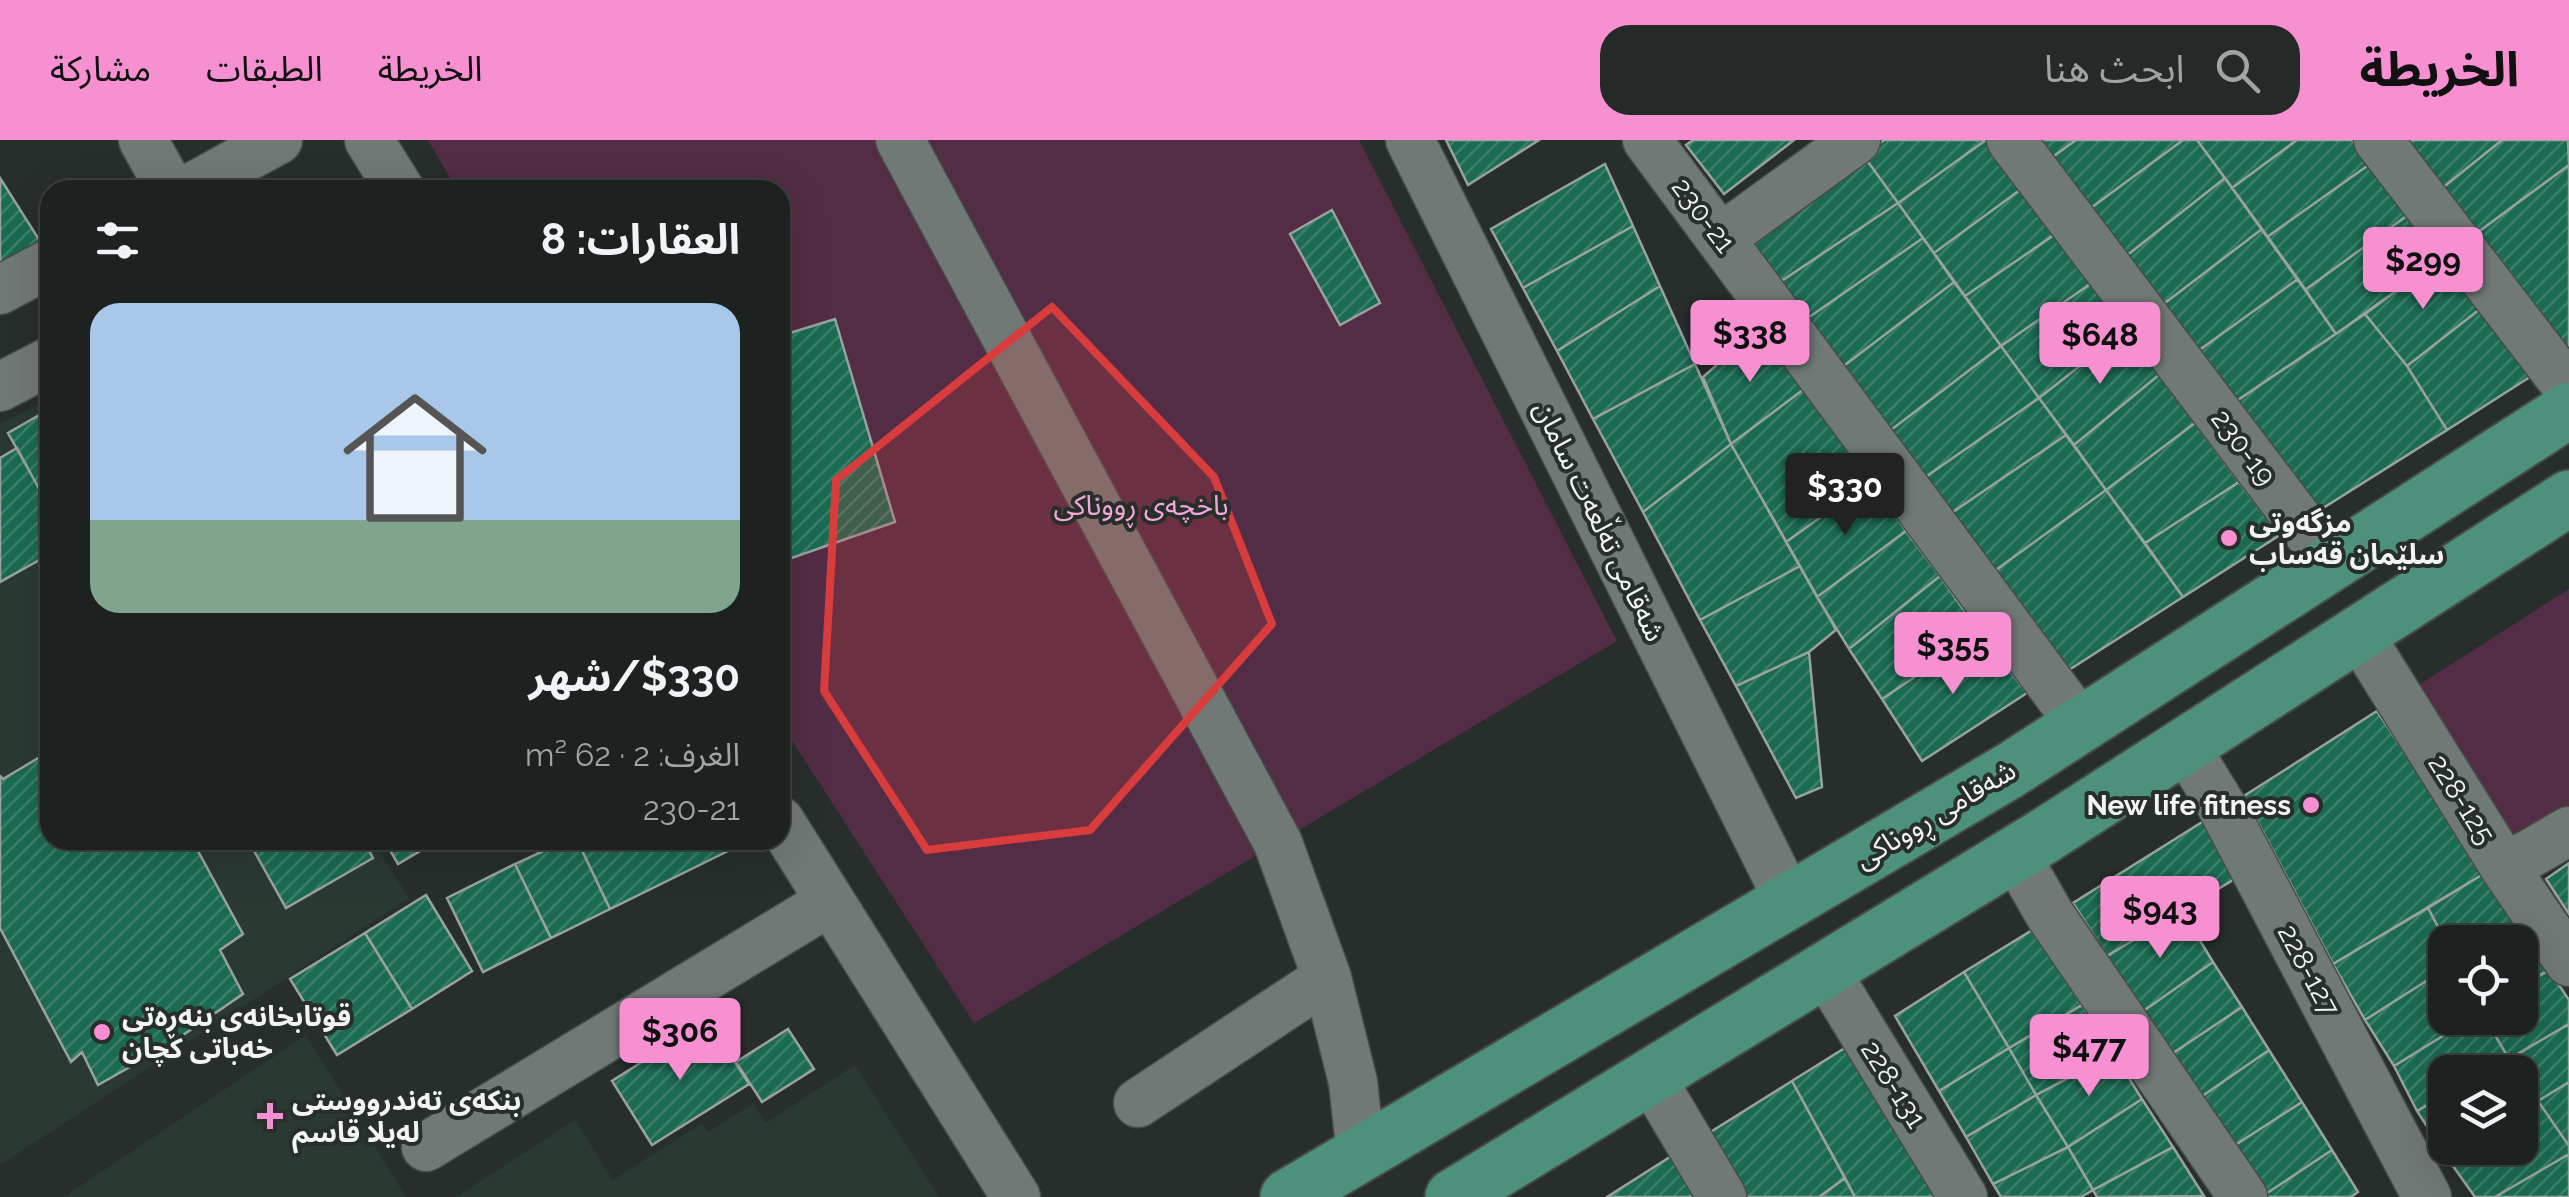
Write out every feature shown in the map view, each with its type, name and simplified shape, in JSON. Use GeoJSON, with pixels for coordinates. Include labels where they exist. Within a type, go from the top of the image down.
{"type":"FeatureCollection","features":[{"type":"Feature","properties":{"kind":"main road","name":"شەقامی ڕووناکی"},"geometry":{"type":"LineString","coordinates":[[1288,1197],[2009,771],[2569,410]]}},
{"type":"Feature","properties":{"kind":"main road"},"geometry":{"type":"LineString","coordinates":[[1453,1197],[2030,845],[2567,503]]}},
{"type":"Feature","properties":{"kind":"main road"},"geometry":{"type":"LineString","coordinates":[[2009,771],[2030,845]]}},
{"type":"Feature","properties":{"kind":"street"},"geometry":{"type":"LineString","coordinates":[[142,140],[166,180]]}},
{"type":"Feature","properties":{"kind":"street"},"geometry":{"type":"LineString","coordinates":[[205,180],[278,140]]}},
{"type":"Feature","properties":{"kind":"street"},"geometry":{"type":"LineString","coordinates":[[370,140],[394,180]]}},
{"type":"Feature","properties":{"kind":"street"},"geometry":{"type":"LineString","coordinates":[[900,140],[1278,842],[1327,978],[1353,1082],[1360,1154]]}},
{"type":"Feature","properties":{"kind":"street","name":"شەقامی تەڵعەت سامان"},"geometry":{"type":"LineString","coordinates":[[1410,140],[1789,901]]}},
{"type":"Feature","properties":{"kind":"street","name":"230-21"},"geometry":{"type":"LineString","coordinates":[[1647,140],[2081,725]]}},
{"type":"Feature","properties":{"kind":"street"},"geometry":{"type":"LineString","coordinates":[[1721,238],[1856,140]]}},
{"type":"Feature","properties":{"kind":"street","name":"230-19"},"geometry":{"type":"LineString","coordinates":[[2011,140],[2331,563]]}},
{"type":"Feature","properties":{"kind":"street"},"geometry":{"type":"LineString","coordinates":[[2378,140],[2569,388]]}},
{"type":"Feature","properties":{"kind":"street"},"geometry":{"type":"LineString","coordinates":[[0,290],[40,268]]}},
{"type":"Feature","properties":{"kind":"street"},"geometry":{"type":"LineString","coordinates":[[0,387],[40,365]]}},
{"type":"Feature","properties":{"kind":"street","name":"228-125"},"geometry":{"type":"LineString","coordinates":[[2359,634],[2505,868],[2569,962]]}},
{"type":"Feature","properties":{"kind":"street","name":"228-127"},"geometry":{"type":"LineString","coordinates":[[2185,746],[2221,805],[2427,1197]]}},
{"type":"Feature","properties":{"kind":"street"},"geometry":{"type":"LineString","coordinates":[[2505,868],[2569,830]]}},
{"type":"Feature","properties":{"kind":"street"},"geometry":{"type":"LineString","coordinates":[[790,838],[1016,1197]]}},
{"type":"Feature","properties":{"kind":"street"},"geometry":{"type":"LineString","coordinates":[[2030,845],[2050,914],[2243,1197]]}},
{"type":"Feature","properties":{"kind":"street"},"geometry":{"type":"LineString","coordinates":[[426,1147],[829,902]]}},
{"type":"Feature","properties":{"kind":"street","name":"228-131"},"geometry":{"type":"LineString","coordinates":[[1825,970],[1963,1197]]}},
{"type":"Feature","properties":{"kind":"street"},"geometry":{"type":"LineString","coordinates":[[1138,1103],[1327,978]]}},
{"type":"Feature","properties":{"kind":"street"},"geometry":{"type":"LineString","coordinates":[[1650,1076],[1722,1197]]}},
{"type":"Feature","properties":{"kind":"highlighted area"},"geometry":{"type":"Polygon","coordinates":[[[1052,307],[1214,477],[1272,624],[1090,830],[927,850],[824,691],[836,480],[1052,307]]]}},
{"type":"Feature","properties":{"kind":"shaded area","name":"قوتابخانەی بنەڕەتی خەباتی کچان"},"geometry":{"type":"Polygon","coordinates":[[[40,403],[40,850],[378,850],[409,898],[0,1165],[0,424],[40,403]]]}},
{"type":"Feature","properties":{"kind":"shaded area","name":"بنکەی تەندرووستی لەیلا قاسم"},"geometry":{"type":"Polygon","coordinates":[[[306,1035],[406,1197],[64,1197],[306,1035]]]}},
{"type":"Feature","properties":{"kind":"shaded area"},"geometry":{"type":"Polygon","coordinates":[[[855,1065],[939,1197],[456,1197],[575,1120],[613,1180],[702,1123],[708,1132],[753,1104],[766,1123],[855,1065]]]}},
{"type":"Feature","properties":{"kind":"green space","name":"باخچەی ڕووناکی"},"geometry":{"type":"Polygon","coordinates":[[[428,140],[1359,140],[1617,641],[974,1023],[790,738],[790,180],[451,180],[428,140]]]}},
{"type":"Feature","properties":{"kind":"green space"},"geometry":{"type":"Polygon","coordinates":[[[2569,589],[2569,821],[2510,856],[2414,688],[2569,589]]]}},
{"type":"Feature","properties":{"kind":"building"},"geometry":{"type":"Polygon","coordinates":[[[1446,140],[1539,140],[1468,185],[1446,140]]]}},
{"type":"Feature","properties":{"kind":"building"},"geometry":{"type":"Polygon","coordinates":[[[1693,140],[1794,140],[1724,194],[1686,145],[1693,140]]]}},
{"type":"Feature","properties":{"kind":"building"},"geometry":{"type":"Polygon","coordinates":[[[1884,140],[1986,140],[1898,203],[1863,155],[1884,140]]]}},
{"type":"Feature","properties":{"kind":"building"},"geometry":{"type":"Polygon","coordinates":[[[1990,140],[2024,187],[1934,253],[1898,203],[1990,140]]]}},
{"type":"Feature","properties":{"kind":"building"},"geometry":{"type":"Polygon","coordinates":[[[2025,140],[2076,140],[2043,164],[2025,140]]]}},
{"type":"Feature","properties":{"kind":"building"},"geometry":{"type":"Polygon","coordinates":[[[2076,140],[2183,140],[2080,216],[2043,164],[2076,140]]]}},
{"type":"Feature","properties":{"kind":"building"},"geometry":{"type":"Polygon","coordinates":[[[2183,140],[2197,140],[2225,178],[2116,264],[2080,216],[2183,140]]]}},
{"type":"Feature","properties":{"kind":"building"},"geometry":{"type":"Polygon","coordinates":[[[2197,140],[2297,140],[2232,188],[2197,140]]]}},
{"type":"Feature","properties":{"kind":"building"},"geometry":{"type":"Polygon","coordinates":[[[2297,140],[2352,140],[2370,164],[2267,237],[2232,188],[2297,140]]]}},
{"type":"Feature","properties":{"kind":"building"},"geometry":{"type":"Polygon","coordinates":[[[2407,140],[2502,140],[2435,194],[2407,140]]]}},
{"type":"Feature","properties":{"kind":"building"},"geometry":{"type":"Polygon","coordinates":[[[2502,140],[2568,140],[2569,165],[2470,238],[2435,194],[2502,140]]]}},
{"type":"Feature","properties":{"kind":"building"},"geometry":{"type":"Polygon","coordinates":[[[1863,155],[1898,203],[1780,282],[1748,238],[1863,155]]]}},
{"type":"Feature","properties":{"kind":"building"},"geometry":{"type":"Polygon","coordinates":[[[1605,164],[1633,226],[1523,288],[1491,229],[1605,164]]]}},
{"type":"Feature","properties":{"kind":"building"},"geometry":{"type":"Polygon","coordinates":[[[2370,164],[2408,215],[2305,290],[2267,237],[2370,164]]]}},
{"type":"Feature","properties":{"kind":"building"},"geometry":{"type":"Polygon","coordinates":[[[2569,165],[2569,352],[2470,238],[2569,165]]]}},
{"type":"Feature","properties":{"kind":"building"},"geometry":{"type":"Polygon","coordinates":[[[0,178],[40,241],[40,252],[0,276],[0,178]]]}},
{"type":"Feature","properties":{"kind":"building"},"geometry":{"type":"Polygon","coordinates":[[[2225,178],[2262,229],[2157,309],[2116,264],[2225,178]]]}},
{"type":"Feature","properties":{"kind":"building"},"geometry":{"type":"Polygon","coordinates":[[[2024,187],[2057,233],[1965,296],[1934,253],[2024,187]]]}},
{"type":"Feature","properties":{"kind":"building"},"geometry":{"type":"Polygon","coordinates":[[[1898,203],[1923,238],[1805,320],[1780,282],[1898,203]]]}},
{"type":"Feature","properties":{"kind":"building"},"geometry":{"type":"Polygon","coordinates":[[[1332,210],[1380,303],[1340,325],[1290,234],[1332,210]]]}},
{"type":"Feature","properties":{"kind":"building"},"geometry":{"type":"Polygon","coordinates":[[[2408,215],[2440,259],[2336,334],[2305,290],[2408,215]]]}},
{"type":"Feature","properties":{"kind":"building"},"geometry":{"type":"Polygon","coordinates":[[[1633,226],[1660,286],[1557,351],[1523,288],[1633,226]]]}},
{"type":"Feature","properties":{"kind":"building"},"geometry":{"type":"Polygon","coordinates":[[[2262,229],[2298,279],[2191,356],[2157,309],[2262,229]]]}},
{"type":"Feature","properties":{"kind":"building"},"geometry":{"type":"Polygon","coordinates":[[[2057,233],[2093,282],[2001,346],[1965,296],[2057,233]]]}},
{"type":"Feature","properties":{"kind":"building"},"geometry":{"type":"Polygon","coordinates":[[[1923,238],[1954,282],[1841,368],[1805,320],[1923,238]]]}},
{"type":"Feature","properties":{"kind":"building"},"geometry":{"type":"Polygon","coordinates":[[[2440,259],[2480,309],[2407,366],[2365,314],[2440,259]]]}},
{"type":"Feature","properties":{"kind":"building"},"geometry":{"type":"Polygon","coordinates":[[[2298,279],[2336,334],[2226,408],[2191,356],[2298,279]]]}},
{"type":"Feature","properties":{"kind":"building"},"geometry":{"type":"Polygon","coordinates":[[[1954,282],[2001,346],[1887,433],[1841,368],[1954,282]]]}},
{"type":"Feature","properties":{"kind":"building"},"geometry":{"type":"Polygon","coordinates":[[[2093,282],[2127,329],[2039,398],[2001,346],[2093,282]]]}},
{"type":"Feature","properties":{"kind":"building"},"geometry":{"type":"Polygon","coordinates":[[[1660,286],[1695,364],[1593,419],[1557,351],[1660,286]]]}},
{"type":"Feature","properties":{"kind":"building"},"geometry":{"type":"Polygon","coordinates":[[[2480,309],[2533,375],[2447,430],[2407,366],[2480,309]]]}},
{"type":"Feature","properties":{"kind":"building"},"geometry":{"type":"Polygon","coordinates":[[[2365,314],[2407,366],[2447,430],[2312,515],[2226,408],[2365,314]]]}},
{"type":"Feature","properties":{"kind":"building"},"geometry":{"type":"Polygon","coordinates":[[[835,319],[895,522],[790,559],[790,333],[835,319]]]}},
{"type":"Feature","properties":{"kind":"building"},"geometry":{"type":"Polygon","coordinates":[[[1759,327],[1804,389],[1731,444],[1703,377],[1759,327]]]}},
{"type":"Feature","properties":{"kind":"building"},"geometry":{"type":"Polygon","coordinates":[[[2127,329],[2160,374],[2074,445],[2039,398],[2127,329]]]}},
{"type":"Feature","properties":{"kind":"building"},"geometry":{"type":"Polygon","coordinates":[[[2001,346],[2039,398],[1921,480],[1887,433],[2001,346]]]}},
{"type":"Feature","properties":{"kind":"building"},"geometry":{"type":"Polygon","coordinates":[[[1695,364],[1731,444],[1643,512],[1593,419],[1695,364]]]}},
{"type":"Feature","properties":{"kind":"building"},"geometry":{"type":"Polygon","coordinates":[[[2160,374],[2195,423],[2106,490],[2074,445],[2160,374]]]}},
{"type":"Feature","properties":{"kind":"building"},"geometry":{"type":"Polygon","coordinates":[[[1804,389],[1871,481],[1786,542],[1731,444],[1804,389]]]}},
{"type":"Feature","properties":{"kind":"building"},"geometry":{"type":"Polygon","coordinates":[[[2039,398],[2066,435],[1947,516],[1921,480],[2039,398]]]}},
{"type":"Feature","properties":{"kind":"building"},"geometry":{"type":"Polygon","coordinates":[[[40,415],[40,490],[8,433],[40,415]]]}},
{"type":"Feature","properties":{"kind":"building"},"geometry":{"type":"Polygon","coordinates":[[[2195,423],[2239,482],[2145,543],[2106,490],[2195,423]]]}},
{"type":"Feature","properties":{"kind":"building"},"geometry":{"type":"Polygon","coordinates":[[[2066,435],[2106,490],[1989,575],[1947,516],[2066,435]]]}},
{"type":"Feature","properties":{"kind":"building"},"geometry":{"type":"Polygon","coordinates":[[[1731,444],[1800,566],[1700,620],[1643,512],[1731,444]]]}},
{"type":"Feature","properties":{"kind":"building"},"geometry":{"type":"Polygon","coordinates":[[[17,448],[40,491],[40,560],[0,582],[0,458],[17,448]]]}},
{"type":"Feature","properties":{"kind":"building"},"geometry":{"type":"Polygon","coordinates":[[[1871,481],[1906,531],[1817,597],[1786,542],[1871,481]]]}},
{"type":"Feature","properties":{"kind":"building"},"geometry":{"type":"Polygon","coordinates":[[[2239,482],[2280,535],[2183,597],[2145,543],[2239,482]]]}},
{"type":"Feature","properties":{"kind":"building"},"geometry":{"type":"Polygon","coordinates":[[[2106,490],[2183,597],[2061,675],[1989,575],[2106,490]]]}},
{"type":"Feature","properties":{"kind":"building"},"geometry":{"type":"Polygon","coordinates":[[[1906,531],[1940,576],[1849,649],[1817,597],[1906,531]]]}},
{"type":"Feature","properties":{"kind":"building"},"geometry":{"type":"Polygon","coordinates":[[[1800,566],[1836,630],[1809,652],[1736,686],[1700,620],[1800,566]]]}},
{"type":"Feature","properties":{"kind":"building"},"geometry":{"type":"Polygon","coordinates":[[[1940,576],[1980,633],[1882,699],[1849,649],[1940,576]]]}},
{"type":"Feature","properties":{"kind":"building"},"geometry":{"type":"Polygon","coordinates":[[[1980,633],[2027,693],[1922,761],[1882,699],[1980,633]]]}},
{"type":"Feature","properties":{"kind":"building"},"geometry":{"type":"Polygon","coordinates":[[[1809,652],[1822,787],[1796,798],[1736,686],[1809,652]]]}},
{"type":"Feature","properties":{"kind":"building"},"geometry":{"type":"Polygon","coordinates":[[[2377,711],[2485,873],[2333,964],[2244,796],[2377,711]]]}},
{"type":"Feature","properties":{"kind":"building"},"geometry":{"type":"Polygon","coordinates":[[[40,757],[40,850],[197,850],[243,934],[220,950],[243,994],[167,1046],[98,1085],[82,1052],[71,1062],[0,928],[0,776],[3,779],[40,757]]]}},
{"type":"Feature","properties":{"kind":"building"},"geometry":{"type":"Polygon","coordinates":[[[2207,819],[2238,877],[2107,956],[2073,903],[2207,819]]]}},
{"type":"Feature","properties":{"kind":"building"},"geometry":{"type":"Polygon","coordinates":[[[254,850],[369,850],[373,858],[286,908],[254,850]]]}},
{"type":"Feature","properties":{"kind":"building"},"geometry":{"type":"Polygon","coordinates":[[[390,850],[422,850],[398,864],[390,850]]]}},
{"type":"Feature","properties":{"kind":"building"},"geometry":{"type":"Polygon","coordinates":[[[545,850],[582,850],[610,909],[551,938],[515,864],[545,850]]]}},
{"type":"Feature","properties":{"kind":"building"},"geometry":{"type":"Polygon","coordinates":[[[582,850],[728,850],[728,851],[610,909],[582,850]]]}},
{"type":"Feature","properties":{"kind":"building"},"geometry":{"type":"Polygon","coordinates":[[[2569,863],[2569,914],[2546,879],[2569,863]]]}},
{"type":"Feature","properties":{"kind":"building"},"geometry":{"type":"Polygon","coordinates":[[[515,864],[551,938],[483,972],[447,898],[515,864]]]}},
{"type":"Feature","properties":{"kind":"building"},"geometry":{"type":"Polygon","coordinates":[[[2485,873],[2519,925],[2437,925],[2428,908],[2485,873]]]}},
{"type":"Feature","properties":{"kind":"building"},"geometry":{"type":"Polygon","coordinates":[[[426,895],[472,971],[412,1009],[365,933],[426,895]]]}},
{"type":"Feature","properties":{"kind":"building"},"geometry":{"type":"Polygon","coordinates":[[[2428,908],[2437,925],[2428,925],[2428,980],[2365,1020],[2333,964],[2428,908]]]}},
{"type":"Feature","properties":{"kind":"building"},"geometry":{"type":"Polygon","coordinates":[[[2182,911],[2213,962],[2142,1012],[2107,956],[2182,911]]]}},
{"type":"Feature","properties":{"kind":"building"},"geometry":{"type":"Polygon","coordinates":[[[2034,929],[2082,1005],[2009,1048],[1964,972],[2034,929]]]}},
{"type":"Feature","properties":{"kind":"building"},"geometry":{"type":"Polygon","coordinates":[[[365,933],[412,1009],[337,1055],[290,979],[365,933]]]}},
{"type":"Feature","properties":{"kind":"building"},"geometry":{"type":"Polygon","coordinates":[[[2538,954],[2549,970],[2538,977],[2538,954]]]}},
{"type":"Feature","properties":{"kind":"building"},"geometry":{"type":"Polygon","coordinates":[[[2213,962],[2242,1007],[2170,1055],[2142,1012],[2213,962]]]}},
{"type":"Feature","properties":{"kind":"building"},"geometry":{"type":"Polygon","coordinates":[[[2549,970],[2569,1000],[2569,1024],[2516,1055],[2507,1055],[2495,1035],[2538,1035],[2538,977],[2549,970]]]}},
{"type":"Feature","properties":{"kind":"building"},"geometry":{"type":"Polygon","coordinates":[[[1964,972],[2009,1048],[1939,1091],[1895,1016],[1964,972]]]}},
{"type":"Feature","properties":{"kind":"building"},"geometry":{"type":"Polygon","coordinates":[[[2428,980],[2428,1035],[2444,1035],[2394,1066],[2365,1020],[2428,980]]]}},
{"type":"Feature","properties":{"kind":"building"},"geometry":{"type":"Polygon","coordinates":[[[2082,1005],[2114,1054],[2036,1095],[2009,1048],[2082,1005]]]}},
{"type":"Feature","properties":{"kind":"building"},"geometry":{"type":"Polygon","coordinates":[[[2242,1007],[2269,1050],[2198,1099],[2170,1055],[2242,1007]]]}},
{"type":"Feature","properties":{"kind":"building"},"geometry":{"type":"Polygon","coordinates":[[[708,1020],[749,1084],[652,1145],[612,1081],[708,1020]]]}},
{"type":"Feature","properties":{"kind":"building"},"geometry":{"type":"Polygon","coordinates":[[[2569,1024],[2569,1082],[2538,1101],[2538,1055],[2516,1055],[2569,1024]]]}},
{"type":"Feature","properties":{"kind":"building"},"geometry":{"type":"Polygon","coordinates":[[[788,1029],[814,1069],[762,1102],[736,1062],[788,1029]]]}},
{"type":"Feature","properties":{"kind":"building"},"geometry":{"type":"Polygon","coordinates":[[[2444,1035],[2495,1035],[2507,1055],[2428,1055],[2428,1105],[2417,1111],[2394,1066],[2444,1035]]]}},
{"type":"Feature","properties":{"kind":"building"},"geometry":{"type":"Polygon","coordinates":[[[1856,1041],[1942,1197],[1855,1197],[1792,1081],[1856,1041]]]}},
{"type":"Feature","properties":{"kind":"building"},"geometry":{"type":"Polygon","coordinates":[[[2009,1048],[2036,1095],[1966,1137],[1939,1091],[2009,1048]]]}},
{"type":"Feature","properties":{"kind":"building"},"geometry":{"type":"Polygon","coordinates":[[[2269,1050],[2302,1102],[2229,1149],[2198,1099],[2269,1050]]]}},
{"type":"Feature","properties":{"kind":"building"},"geometry":{"type":"Polygon","coordinates":[[[2114,1054],[2142,1099],[2068,1147],[2036,1095],[2114,1054]]]}},
{"type":"Feature","properties":{"kind":"building"},"geometry":{"type":"Polygon","coordinates":[[[1792,1081],[1845,1178],[1819,1197],[1746,1197],[1709,1133],[1792,1081]]]}},
{"type":"Feature","properties":{"kind":"building"},"geometry":{"type":"Polygon","coordinates":[[[2569,1082],[2569,1146],[2538,1101],[2569,1082]]]}},
{"type":"Feature","properties":{"kind":"building"},"geometry":{"type":"Polygon","coordinates":[[[2036,1095],[2068,1147],[1993,1184],[1966,1137],[2036,1095]]]}},
{"type":"Feature","properties":{"kind":"building"},"geometry":{"type":"Polygon","coordinates":[[[2142,1099],[2173,1147],[2093,1190],[2068,1147],[2142,1099]]]}},
{"type":"Feature","properties":{"kind":"building"},"geometry":{"type":"Polygon","coordinates":[[[2538,1101],[2569,1146],[2569,1154],[2495,1197],[2475,1197],[2452,1165],[2538,1165],[2538,1101]]]}},
{"type":"Feature","properties":{"kind":"building"},"geometry":{"type":"Polygon","coordinates":[[[2302,1102],[2332,1150],[2261,1197],[2229,1149],[2302,1102]]]}},
{"type":"Feature","properties":{"kind":"building"},"geometry":{"type":"Polygon","coordinates":[[[2428,1105],[2428,1128],[2417,1111],[2428,1105]]]}},
{"type":"Feature","properties":{"kind":"building"},"geometry":{"type":"Polygon","coordinates":[[[2068,1147],[2093,1190],[2081,1197],[2001,1197],[1993,1184],[2068,1147]]]}},
{"type":"Feature","properties":{"kind":"building"},"geometry":{"type":"Polygon","coordinates":[[[2173,1147],[2204,1196],[2097,1197],[2093,1190],[2173,1147]]]}},
{"type":"Feature","properties":{"kind":"building"},"geometry":{"type":"Polygon","coordinates":[[[2332,1150],[2358,1192],[2351,1197],[2261,1197],[2332,1150]]]}},
{"type":"Feature","properties":{"kind":"building"},"geometry":{"type":"Polygon","coordinates":[[[2569,1154],[2569,1197],[2495,1197],[2569,1154]]]}},
{"type":"Feature","properties":{"kind":"building"},"geometry":{"type":"Polygon","coordinates":[[[1673,1155],[1697,1197],[1607,1197],[1673,1155]]]}},
{"type":"Feature","properties":{"kind":"building"},"geometry":{"type":"Polygon","coordinates":[[[1845,1178],[1855,1197],[1819,1197],[1845,1178]]]}},
{"type":"Feature","properties":{"kind":"place","name":"مزگەوتی سلێمان قەساب"},"geometry":{"type":"Point","coordinates":[2229,538]}},
{"type":"Feature","properties":{"kind":"place","name":"New life fitness"},"geometry":{"type":"Point","coordinates":[2311,805]}},
{"type":"Feature","properties":{"kind":"place","name":"قوتابخانەی بنەڕەتی خەباتی کچان"},"geometry":{"type":"Point","coordinates":[102,1032]}},
{"type":"Feature","properties":{"kind":"place","name":"بنکەی تەندرووستی لەیلا قاسم"},"geometry":{"type":"Point","coordinates":[270,1116]}}]}
